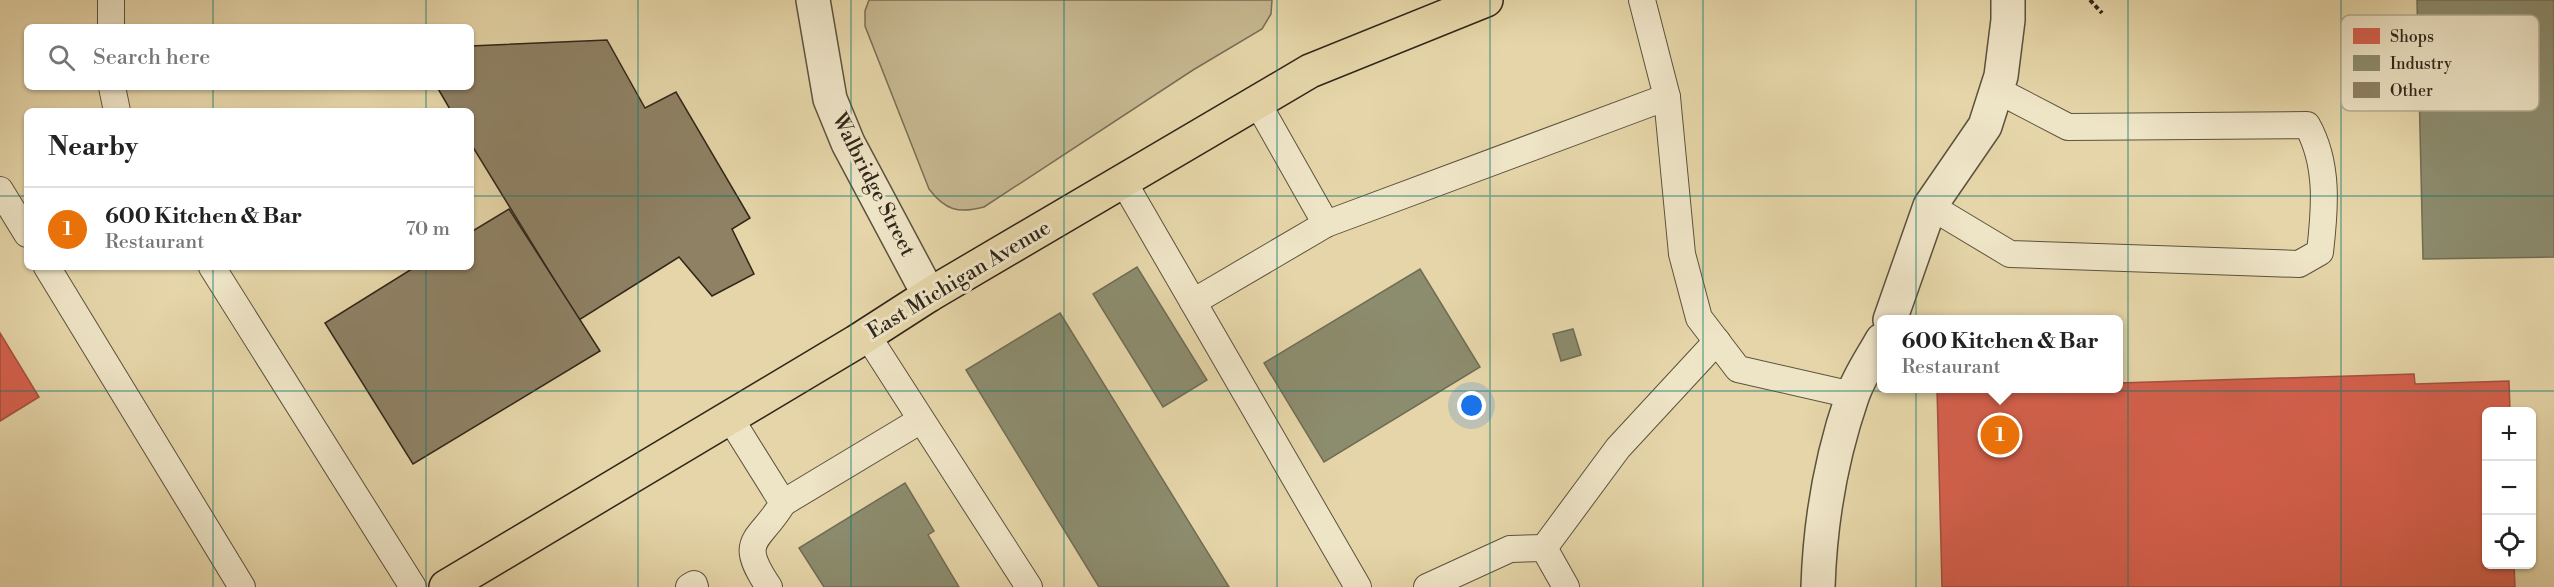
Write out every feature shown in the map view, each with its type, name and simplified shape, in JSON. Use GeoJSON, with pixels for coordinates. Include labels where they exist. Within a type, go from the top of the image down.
{"type":"FeatureCollection","features":[{"type":"Feature","properties":{"kind":"main road","name":"East Michigan Avenue"},"geometry":{"type":"LineString","coordinates":[[450,586],[867,335],[929,295],[1310,71],[1486,0]]}},
{"type":"Feature","properties":{"kind":"street","name":"Walbridge Street"},"geometry":{"type":"LineString","coordinates":[[813,0],[830,99],[848,143],[929,295]]}},
{"type":"Feature","properties":{"kind":"street"},"geometry":{"type":"LineString","coordinates":[[1892,315],[1929,206],[1985,126],[2001,76],[2008,20],[2008,0]]}},
{"type":"Feature","properties":{"kind":"street"},"geometry":{"type":"LineString","coordinates":[[1818,587],[1822,519],[1852,395],[1877,348]]}},
{"type":"Feature","properties":{"kind":"lane"},"geometry":{"type":"LineString","coordinates":[[111,0],[111,24]]}},
{"type":"Feature","properties":{"kind":"lane"},"geometry":{"type":"LineString","coordinates":[[1641,0],[1667,97],[1682,254],[1699,318],[1738,369],[1852,395]]}},
{"type":"Feature","properties":{"kind":"lane"},"geometry":{"type":"LineString","coordinates":[[113,90],[116,108]]}},
{"type":"Feature","properties":{"kind":"lane"},"geometry":{"type":"LineString","coordinates":[[1929,206],[2010,254],[2299,264],[2320,252],[2325,208],[2318,144],[2307,125],[2068,127],[1997,90]]}},
{"type":"Feature","properties":{"kind":"lane"},"geometry":{"type":"LineString","coordinates":[[1193,302],[1326,224],[1667,97]]}},
{"type":"Feature","properties":{"kind":"lane"},"geometry":{"type":"LineString","coordinates":[[1257,102],[1326,224]]}},
{"type":"Feature","properties":{"kind":"lane"},"geometry":{"type":"LineString","coordinates":[[1123,181],[1358,587]]}},
{"type":"Feature","properties":{"kind":"lane"},"geometry":{"type":"LineString","coordinates":[[0,190],[24,229]]}},
{"type":"Feature","properties":{"kind":"lane"},"geometry":{"type":"LineString","coordinates":[[49,270],[242,587]]}},
{"type":"Feature","properties":{"kind":"lane"},"geometry":{"type":"LineString","coordinates":[[214,270],[413,587]]}},
{"type":"Feature","properties":{"kind":"lane"},"geometry":{"type":"LineString","coordinates":[[867,335],[1029,587]]}},
{"type":"Feature","properties":{"kind":"lane"},"geometry":{"type":"LineString","coordinates":[[1544,548],[1618,448],[1717,341]]}},
{"type":"Feature","properties":{"kind":"lane"},"geometry":{"type":"LineString","coordinates":[[730,418],[783,503]]}},
{"type":"Feature","properties":{"kind":"lane"},"geometry":{"type":"LineString","coordinates":[[769,587],[755,566],[754,538],[774,518],[783,503],[921,420]]}},
{"type":"Feature","properties":{"kind":"lane"},"geometry":{"type":"LineString","coordinates":[[1427,587],[1510,549],[1544,548]]}},
{"type":"Feature","properties":{"kind":"lane"},"geometry":{"type":"LineString","coordinates":[[1544,548],[1566,587]]}},
{"type":"Feature","properties":{"kind":"lane"},"geometry":{"type":"LineString","coordinates":[[689,587],[694,584],[695,587]]}},
{"type":"Feature","properties":{"kind":"path"},"geometry":{"type":"LineString","coordinates":[[2090,0],[2102,13]]}},
{"type":"Feature","properties":{"kind":"shaded area"},"geometry":{"type":"Polygon","coordinates":[[[869,0],[1272,0],[1271,14],[1262,29],[1193,70],[984,207],[959,210],[941,202],[929,189],[865,26],[865,11],[869,0]]]}},
{"type":"Feature","properties":{"kind":"building: Shops"},"geometry":{"type":"Polygon","coordinates":[[[0,333],[39,397],[0,421],[0,333]]]}},
{"type":"Feature","properties":{"kind":"building: Shops"},"geometry":{"type":"Polygon","coordinates":[[[2414,374],[2415,384],[2509,381],[2510,407],[2482,407],[2482,569],[2514,569],[2515,587],[1942,587],[1937,393],[2123,393],[2123,383],[2414,374]]]}},
{"type":"Feature","properties":{"kind":"building: Industry"},"geometry":{"type":"Polygon","coordinates":[[[2417,0],[2554,0],[2554,257],[2423,259],[2420,111],[2539,111],[2539,15],[2417,15],[2417,0]]]}},
{"type":"Feature","properties":{"kind":"building: Industry"},"geometry":{"type":"Polygon","coordinates":[[[1137,267],[1207,380],[1163,407],[1093,294],[1137,267]]]}},
{"type":"Feature","properties":{"kind":"building: Industry"},"geometry":{"type":"Polygon","coordinates":[[[1420,269],[1480,367],[1324,462],[1264,363],[1420,269]]]}},
{"type":"Feature","properties":{"kind":"building: Industry"},"geometry":{"type":"Polygon","coordinates":[[[1060,313],[1229,587],[1099,587],[966,370],[1060,313]]]}},
{"type":"Feature","properties":{"kind":"building: Industry"},"geometry":{"type":"Polygon","coordinates":[[[1573,329],[1581,355],[1561,361],[1553,334],[1573,329]]]}},
{"type":"Feature","properties":{"kind":"building: Industry"},"geometry":{"type":"Polygon","coordinates":[[[905,483],[934,531],[928,535],[959,587],[824,587],[799,548],[905,483]]]}},
{"type":"Feature","properties":{"kind":"building: Other"},"geometry":{"type":"Polygon","coordinates":[[[607,40],[645,108],[676,92],[750,218],[732,229],[754,274],[712,296],[679,257],[579,320],[474,149],[474,108],[449,108],[439,90],[474,90],[474,46],[607,40]]]}},
{"type":"Feature","properties":{"kind":"building: Other"},"geometry":{"type":"Polygon","coordinates":[[[509,209],[600,351],[413,464],[325,323],[410,270],[474,270],[474,230],[509,209]]]}},
{"type":"Feature","properties":{"kind":"place","name":"600 Kitchen & Bar"},"geometry":{"type":"Point","coordinates":[2000,435]}}]}
